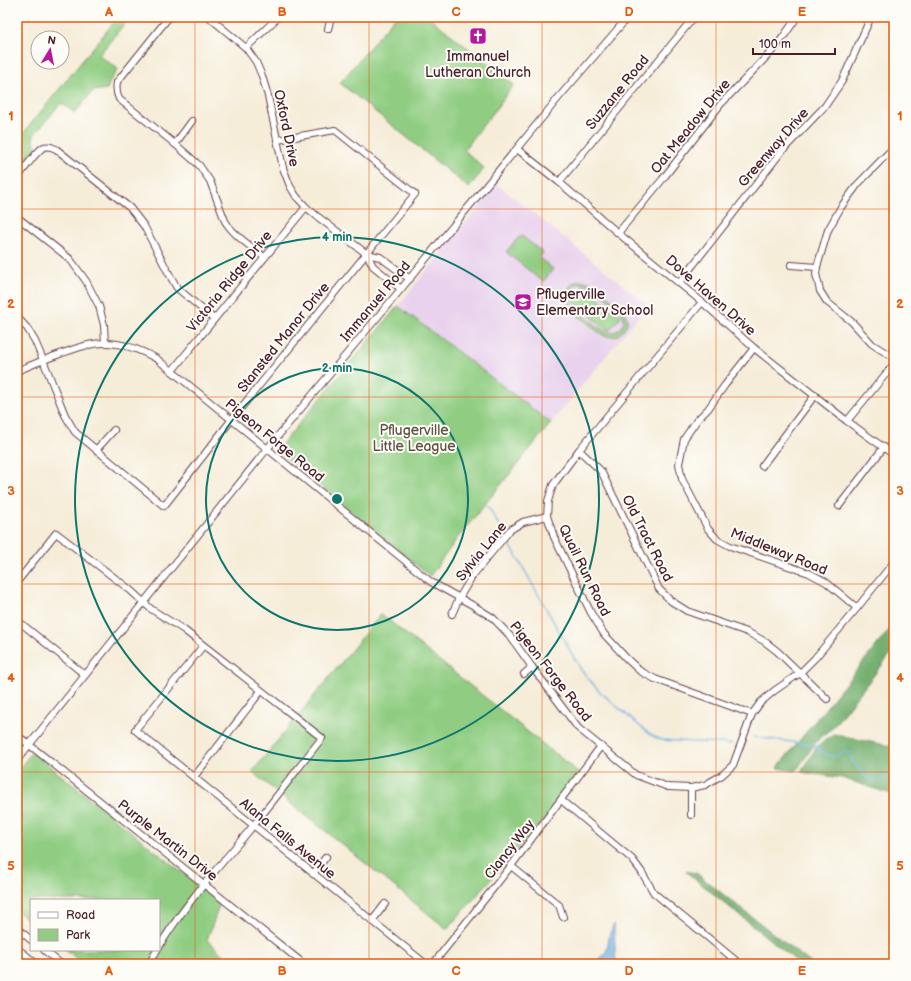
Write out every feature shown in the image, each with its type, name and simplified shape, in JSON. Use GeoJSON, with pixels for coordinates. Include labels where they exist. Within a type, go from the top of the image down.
{"type":"FeatureCollection","features":[{"type":"Feature","properties":{"kind":"street"},"geometry":{"type":"LineString","coordinates":[[169,17],[118,82],[116,94],[119,99],[199,165],[210,181],[225,221],[229,227],[264,257]]}},
{"type":"Feature","properties":{"kind":"street","name":"Oxford Drive"},"geometry":{"type":"LineString","coordinates":[[209,17],[246,48],[256,62],[266,86],[283,168],[286,178],[296,196],[318,217],[367,254]]}},
{"type":"Feature","properties":{"kind":"street"},"geometry":{"type":"LineString","coordinates":[[246,48],[278,17]]}},
{"type":"Feature","properties":{"kind":"street"},"geometry":{"type":"LineString","coordinates":[[328,29],[331,17]]}},
{"type":"Feature","properties":{"kind":"street","name":"Immanuel Road"},"geometry":{"type":"LineString","coordinates":[[17,760],[267,449],[410,279],[560,96],[628,17]]}},
{"type":"Feature","properties":{"kind":"street","name":"Suzzane Road"},"geometry":{"type":"LineString","coordinates":[[560,182],[694,17]]}},
{"type":"Feature","properties":{"kind":"street","name":"Oat Meadow Drive"},"geometry":{"type":"LineString","coordinates":[[618,232],[662,180],[720,105],[774,49],[797,17]]}},
{"type":"Feature","properties":{"kind":"street","name":"Greenway Drive"},"geometry":{"type":"LineString","coordinates":[[679,283],[782,151],[825,106],[842,81],[871,17]]}},
{"type":"Feature","properties":{"kind":"street"},"geometry":{"type":"LineString","coordinates":[[175,144],[192,121]]}},
{"type":"Feature","properties":{"kind":"street","name":"Stansted Manor Drive"},"geometry":{"type":"LineString","coordinates":[[17,317],[27,328],[35,341],[65,415],[75,432],[164,506],[231,420],[415,194],[335,130],[277,140]]}},
{"type":"Feature","properties":{"kind":"street"},"geometry":{"type":"LineString","coordinates":[[17,179],[40,150],[47,146],[56,148],[130,208],[144,226],[173,282],[184,294],[214,319]]}},
{"type":"Feature","properties":{"kind":"street"},"geometry":{"type":"LineString","coordinates":[[894,147],[858,184],[841,207],[828,230],[816,274],[820,291],[827,302],[852,322],[872,344],[894,358]]}},
{"type":"Feature","properties":{"kind":"street","name":"Dove Haven Drive"},"geometry":{"type":"LineString","coordinates":[[517,149],[560,182],[754,348],[894,455]]}},
{"type":"Feature","properties":{"kind":"street","name":"Victoria Ridge Drive"},"geometry":{"type":"LineString","coordinates":[[172,371],[306,207]]}},
{"type":"Feature","properties":{"kind":"street"},"geometry":{"type":"LineString","coordinates":[[17,217],[70,259],[86,280],[99,306],[106,342]]}},
{"type":"Feature","properties":{"kind":"street"},"geometry":{"type":"LineString","coordinates":[[367,254],[380,257],[410,279]]}},
{"type":"Feature","properties":{"kind":"street"},"geometry":{"type":"LineString","coordinates":[[367,254],[373,266],[401,289]]}},
{"type":"Feature","properties":{"kind":"street"},"geometry":{"type":"LineString","coordinates":[[791,265],[817,267]]}},
{"type":"Feature","properties":{"kind":"street","name":"Quail Run Road"},"geometry":{"type":"LineString","coordinates":[[702,302],[579,450],[553,485],[548,501],[547,516],[554,537],[591,613],[604,634],[627,659],[640,671],[655,679],[752,714]]}},
{"type":"Feature","properties":{"kind":"street","name":"Pigeon Forge Road"},"geometry":{"type":"LineString","coordinates":[[17,371],[78,347],[106,342],[125,345],[143,351],[157,359],[431,582],[493,618],[510,636],[578,728],[636,775],[668,787],[691,788],[705,785],[722,775],[732,765],[752,714],[761,702],[800,673],[816,658],[894,562]]}},
{"type":"Feature","properties":{"kind":"street","name":"Middleway Road"},"geometry":{"type":"LineString","coordinates":[[754,348],[708,409],[696,420],[684,439],[679,464],[682,478],[708,529],[717,539],[730,546],[815,576],[826,582],[857,608]]}},
{"type":"Feature","properties":{"kind":"street"},"geometry":{"type":"LineString","coordinates":[[847,420],[894,364]]}},
{"type":"Feature","properties":{"kind":"street"},"geometry":{"type":"LineString","coordinates":[[762,466],[815,396]]}},
{"type":"Feature","properties":{"kind":"street"},"geometry":{"type":"LineString","coordinates":[[96,450],[114,430]]}},
{"type":"Feature","properties":{"kind":"street"},"geometry":{"type":"LineString","coordinates":[[839,506],[884,447]]}},
{"type":"Feature","properties":{"kind":"street","name":"Old Tract Road"},"geometry":{"type":"LineString","coordinates":[[579,450],[601,471],[659,589],[672,601],[687,611],[747,632],[764,641],[777,651],[827,700]]}},
{"type":"Feature","properties":{"kind":"street","name":"Sylvia Lane"},"geometry":{"type":"LineString","coordinates":[[452,614],[459,598],[473,576],[510,530],[523,522],[547,516]]}},
{"type":"Feature","properties":{"kind":"street"},"geometry":{"type":"LineString","coordinates":[[17,582],[56,533],[128,589],[151,610],[184,630],[322,738],[254,825],[170,928],[160,945]]}},
{"type":"Feature","properties":{"kind":"street"},"geometry":{"type":"LineString","coordinates":[[17,620],[85,675]]}},
{"type":"Feature","properties":{"kind":"street","name":"Alana Falls Avenue"},"geometry":{"type":"LineString","coordinates":[[203,646],[136,730],[426,964]]}},
{"type":"Feature","properties":{"kind":"street"},"geometry":{"type":"LineString","coordinates":[[524,674],[532,667]]}},
{"type":"Feature","properties":{"kind":"street"},"geometry":{"type":"LineString","coordinates":[[194,777],[261,691]]}},
{"type":"Feature","properties":{"kind":"street","name":"Purple Martin Drive"},"geometry":{"type":"LineString","coordinates":[[17,735],[304,964]]}},
{"type":"Feature","properties":{"kind":"street","name":"Clancy Way"},"geometry":{"type":"LineString","coordinates":[[433,964],[511,866],[601,746]]}},
{"type":"Feature","properties":{"kind":"street"},"geometry":{"type":"LineString","coordinates":[[691,788],[691,815]]}},
{"type":"Feature","properties":{"kind":"street"},"geometry":{"type":"LineString","coordinates":[[561,800],[632,859],[654,893],[740,964]]}},
{"type":"Feature","properties":{"kind":"street"},"geometry":{"type":"LineString","coordinates":[[313,874],[326,857]]}},
{"type":"Feature","properties":{"kind":"street"},"geometry":{"type":"LineString","coordinates":[[511,866],[559,905],[563,917]]}},
{"type":"Feature","properties":{"kind":"street"},"geometry":{"type":"LineString","coordinates":[[372,921],[385,904]]}},
{"type":"Feature","properties":{"kind":"street"},"geometry":{"type":"LineString","coordinates":[[17,928],[30,939]]}},
{"type":"Feature","properties":{"kind":"street"},"geometry":{"type":"LineString","coordinates":[[17,948],[37,964]]}},
{"type":"Feature","properties":{"kind":"street"},"geometry":{"type":"LineString","coordinates":[[45,951],[61,964]]}},
{"type":"Feature","properties":{"kind":"street"},"geometry":{"type":"LineString","coordinates":[[149,964],[156,951]]}},
{"type":"Feature","properties":{"kind":"shaded area","name":"Pflugerville Elementary School"},"geometry":{"type":"Polygon","coordinates":[[[497,184],[648,305],[551,423],[398,306],[497,184]]]}},
{"type":"Feature","properties":{"kind":"green space"},"geometry":{"type":"Polygon","coordinates":[[[118,17],[130,17],[99,55],[118,69],[111,79],[107,89],[93,91],[75,113],[61,103],[34,135],[33,140],[37,147],[17,171],[17,141],[118,17]]]}},
{"type":"Feature","properties":{"kind":"green space"},"geometry":{"type":"Polygon","coordinates":[[[395,17],[429,17],[514,85],[464,150],[484,168],[469,188],[340,83],[395,17]]]}},
{"type":"Feature","properties":{"kind":"green space"},"geometry":{"type":"Polygon","coordinates":[[[522,236],[543,253],[539,258],[553,269],[543,282],[506,252],[518,238],[522,236]]]}},
{"type":"Feature","properties":{"kind":"green space"},"geometry":{"type":"Polygon","coordinates":[[[577,281],[588,282],[616,303],[625,313],[627,317],[627,324],[618,335],[608,337],[603,335],[573,311],[567,302],[566,297],[569,288],[577,281]],[[580,284],[574,286],[570,292],[569,300],[572,305],[604,331],[615,332],[618,330],[623,324],[624,320],[621,313],[613,304],[597,291],[588,285],[580,284]]]}},
{"type":"Feature","properties":{"kind":"green space"},"geometry":{"type":"Polygon","coordinates":[[[584,286],[621,316],[609,331],[572,301],[584,286]]]}},
{"type":"Feature","properties":{"kind":"green space","name":"Pflugerville Little League"},"geometry":{"type":"Polygon","coordinates":[[[398,306],[551,423],[456,540],[430,576],[277,450],[398,306]]]}},
{"type":"Feature","properties":{"kind":"green space"},"geometry":{"type":"Polygon","coordinates":[[[381,614],[583,776],[447,929],[252,772],[381,614]]]}},
{"type":"Feature","properties":{"kind":"green space"},"geometry":{"type":"Polygon","coordinates":[[[894,624],[894,650],[832,728],[817,741],[796,771],[777,768],[894,624]]]}},
{"type":"Feature","properties":{"kind":"green space"},"geometry":{"type":"Polygon","coordinates":[[[834,734],[894,747],[894,795],[842,778],[801,772],[817,746],[834,734]]]}},
{"type":"Feature","properties":{"kind":"green space"},"geometry":{"type":"Polygon","coordinates":[[[32,752],[220,903],[207,940],[233,964],[83,964],[67,951],[160,951],[160,899],[30,899],[30,921],[17,911],[17,771],[32,752]]]}},
{"type":"Feature","properties":{"kind":"green space"},"geometry":{"type":"Polygon","coordinates":[[[685,871],[696,873],[812,964],[800,964],[685,871]]]}},
{"type":"Feature","properties":{"kind":"water"},"geometry":{"type":"Polygon","coordinates":[[[614,924],[616,964],[595,964],[607,950],[610,933],[614,924]]]}},
{"type":"Feature","properties":{"kind":"waterway"},"geometry":{"type":"LineString","coordinates":[[488,506],[501,529]]}},
{"type":"Feature","properties":{"kind":"waterway"},"geometry":{"type":"LineString","coordinates":[[509,543],[581,670],[599,691],[649,734],[661,740],[732,744]]}},
{"type":"Feature","properties":{"kind":"waterway"},"geometry":{"type":"LineString","coordinates":[[753,737],[808,744],[820,748],[821,751],[835,757],[843,752],[850,753],[853,762],[861,770],[865,777],[875,780],[880,777],[886,778],[891,774],[894,777]]}},
{"type":"Feature","properties":{"kind":"place","name":"Immanuel Lutheran Church"},"geometry":{"type":"Point","coordinates":[478,36]}},
{"type":"Feature","properties":{"kind":"place","name":"Pflugerville Elementary School"},"geometry":{"type":"Point","coordinates":[523,302]}}]}
